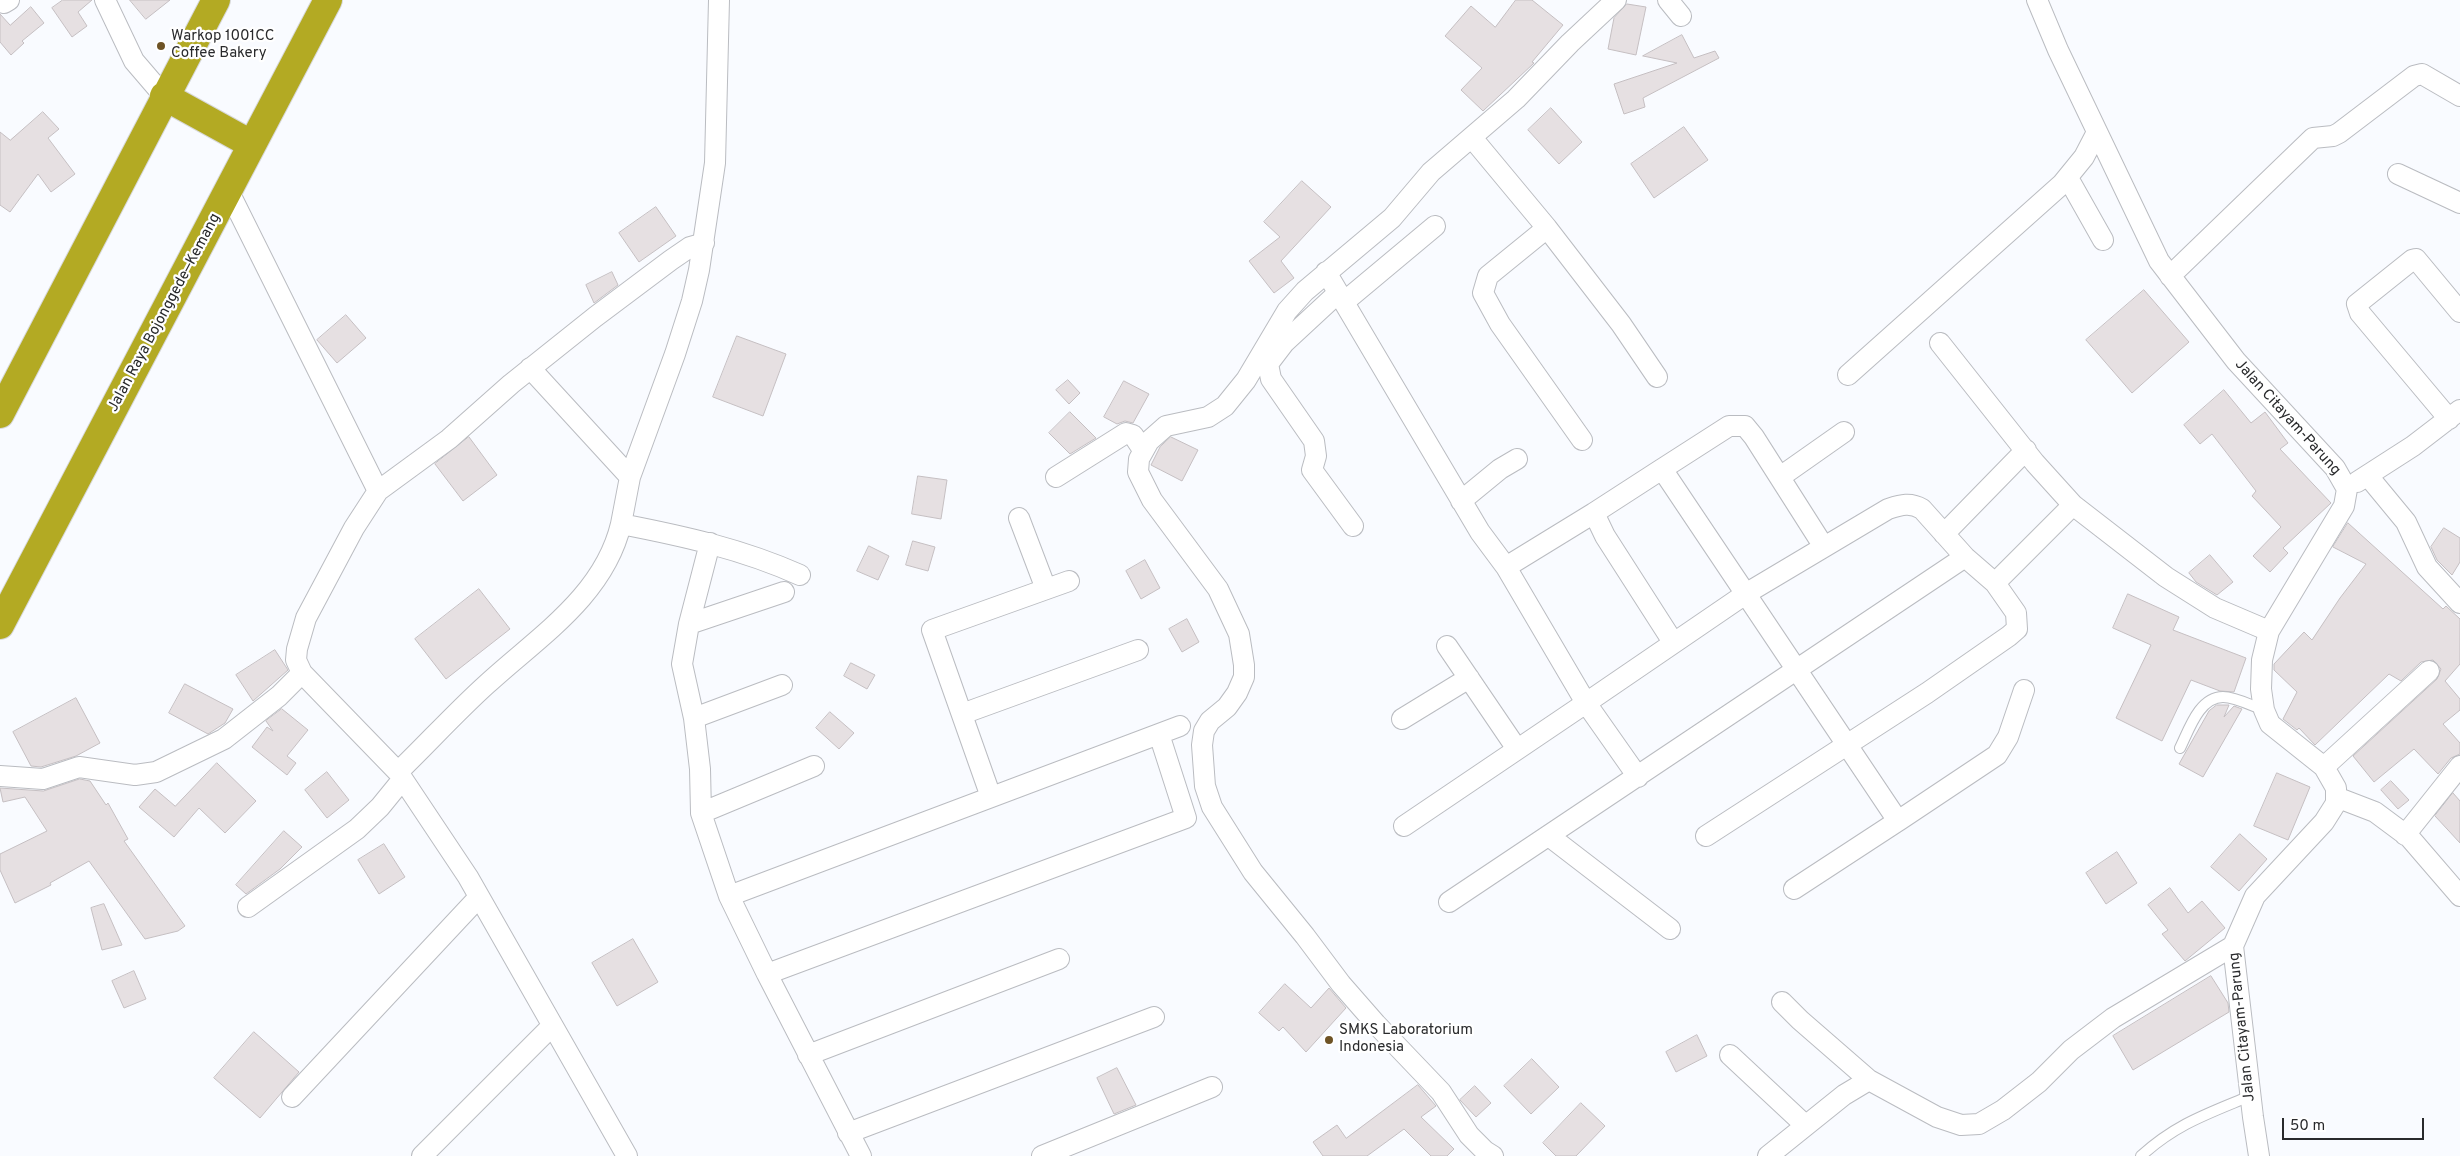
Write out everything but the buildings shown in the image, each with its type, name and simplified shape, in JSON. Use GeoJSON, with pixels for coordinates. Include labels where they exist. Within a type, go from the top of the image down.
{"type":"FeatureCollection","features":[{"type":"Feature","properties":{"kind":"highway"},"geometry":{"type":"LineString","coordinates":[[0,414],[164,96],[216,0]]}},
{"type":"Feature","properties":{"kind":"highway","name":"Jalan Raya Bojonggede—Kemang"},"geometry":{"type":"LineString","coordinates":[[0,625],[229,192],[251,144],[328,0]]}},
{"type":"Feature","properties":{"kind":"highway"},"geometry":{"type":"LineString","coordinates":[[164,96],[251,144]]}},
{"type":"Feature","properties":{"kind":"street"},"geometry":{"type":"LineString","coordinates":[[105,0],[134,61],[164,96]]}},
{"type":"Feature","properties":{"kind":"street"},"geometry":{"type":"LineString","coordinates":[[248,907],[357,829],[380,807],[400,776],[487,684],[550,632],[572,608],[611,555],[621,524],[630,477],[690,310],[704,243],[715,163],[719,0]]}},
{"type":"Feature","properties":{"kind":"street"},"geometry":{"type":"LineString","coordinates":[[1494,1156],[1484,1151],[1469,1135],[1441,1092],[1341,984],[1306,936],[1253,872],[1212,807],[1205,786],[1202,745],[1204,731],[1210,721],[1227,707],[1237,693],[1244,677],[1239,634],[1218,589],[1152,500],[1138,472],[1139,459],[1143,450],[1166,426],[1208,417],[1226,406],[1246,380],[1287,311],[1326,272],[1392,218],[1431,172],[1473,139],[1616,0]]}},
{"type":"Feature","properties":{"kind":"street"},"geometry":{"type":"LineString","coordinates":[[1668,0],[1681,16]]}},
{"type":"Feature","properties":{"kind":"street","name":"Jalan Citayam-Parung"},"geometry":{"type":"LineString","coordinates":[[2037,0],[2097,132],[2159,261],[2236,361],[2335,468],[2347,489],[2344,506],[2269,631],[2262,660],[2261,689],[2264,710],[2270,724],[2324,767],[2336,788],[2336,803],[2324,822],[2255,896],[2234,946],[2250,1096],[2259,1156]]}},
{"type":"Feature","properties":{"kind":"street"},"geometry":{"type":"LineString","coordinates":[[2170,276],[2313,138],[2333,136],[2339,133],[2414,76],[2422,74],[2460,96]]}},
{"type":"Feature","properties":{"kind":"street"},"geometry":{"type":"LineString","coordinates":[[1848,375],[2068,178],[2084,157],[2097,132]]}},
{"type":"Feature","properties":{"kind":"street"},"geometry":{"type":"LineString","coordinates":[[1473,139],[1547,228],[1621,324],[1657,377]]}},
{"type":"Feature","properties":{"kind":"street"},"geometry":{"type":"LineString","coordinates":[[2398,174],[2460,203]]}},
{"type":"Feature","properties":{"kind":"street"},"geometry":{"type":"LineString","coordinates":[[2068,178],[2103,240]]}},
{"type":"Feature","properties":{"kind":"street"},"geometry":{"type":"LineString","coordinates":[[229,192],[378,491]]}},
{"type":"Feature","properties":{"kind":"street"},"geometry":{"type":"LineString","coordinates":[[1353,526],[1312,470],[1316,456],[1314,441],[1271,379],[1268,364],[1284,344],[1341,297],[1436,226]]}},
{"type":"Feature","properties":{"kind":"street"},"geometry":{"type":"LineString","coordinates":[[1547,228],[1488,276],[1483,293],[1500,324],[1582,440]]}},
{"type":"Feature","properties":{"kind":"street"},"geometry":{"type":"LineString","coordinates":[[627,1156],[479,897],[400,776],[302,673],[296,660],[297,649],[306,618],[354,528],[378,491],[449,439],[530,368],[671,260],[690,247],[704,243]]}},
{"type":"Feature","properties":{"kind":"street"},"geometry":{"type":"LineString","coordinates":[[2347,489],[2455,415],[2360,313],[2357,304],[2412,260],[2416,259],[2458,306]]}},
{"type":"Feature","properties":{"kind":"street"},"geometry":{"type":"LineString","coordinates":[[1326,272],[1480,532],[1506,567],[1586,703],[1638,777]]}},
{"type":"Feature","properties":{"kind":"street"},"geometry":{"type":"LineString","coordinates":[[1940,343],[2073,505],[2166,577],[2215,608],[2269,631]]}},
{"type":"Feature","properties":{"kind":"street"},"geometry":{"type":"LineString","coordinates":[[530,368],[630,477]]}},
{"type":"Feature","properties":{"kind":"street"},"geometry":{"type":"LineString","coordinates":[[1506,567],[1594,514],[1729,426],[1746,426],[1824,548]]}},
{"type":"Feature","properties":{"kind":"street"},"geometry":{"type":"LineString","coordinates":[[1780,477],[1844,432]]}},
{"type":"Feature","properties":{"kind":"street"},"geometry":{"type":"LineString","coordinates":[[1056,477],[1126,433],[1132,435],[1143,450]]}},
{"type":"Feature","properties":{"kind":"street"},"geometry":{"type":"LineString","coordinates":[[1944,534],[2026,450]]}},
{"type":"Feature","properties":{"kind":"street"},"geometry":{"type":"LineString","coordinates":[[1461,501],[1500,469],[1517,459]]}},
{"type":"Feature","properties":{"kind":"street"},"geometry":{"type":"LineString","coordinates":[[1662,468],[1748,593],[1898,821]]}},
{"type":"Feature","properties":{"kind":"street"},"geometry":{"type":"LineString","coordinates":[[2368,476],[2406,522],[2428,567],[2460,603]]}},
{"type":"Feature","properties":{"kind":"street"},"geometry":{"type":"LineString","coordinates":[[1404,826],[1748,593],[1888,509],[1902,504],[1913,504],[1922,509],[1966,557],[1995,583],[2016,613],[2017,628],[1997,646],[1706,836]]}},
{"type":"Feature","properties":{"kind":"street"},"geometry":{"type":"LineString","coordinates":[[1995,583],[2073,505]]}},
{"type":"Feature","properties":{"kind":"street"},"geometry":{"type":"LineString","coordinates":[[1594,514],[1605,536],[1673,642]]}},
{"type":"Feature","properties":{"kind":"street"},"geometry":{"type":"LineString","coordinates":[[1019,518],[1046,589]]}},
{"type":"Feature","properties":{"kind":"street"},"geometry":{"type":"LineString","coordinates":[[621,524],[692,537],[754,556],[800,576]]}},
{"type":"Feature","properties":{"kind":"street"},"geometry":{"type":"LineString","coordinates":[[710,543],[689,624],[682,664],[694,718],[700,769],[701,813],[729,896],[808,1055],[861,1156]]}},
{"type":"Feature","properties":{"kind":"street"},"geometry":{"type":"LineString","coordinates":[[1449,902],[1966,557]]}},
{"type":"Feature","properties":{"kind":"street"},"geometry":{"type":"LineString","coordinates":[[991,797],[932,630],[1069,581]]}},
{"type":"Feature","properties":{"kind":"street"},"geometry":{"type":"LineString","coordinates":[[689,624],[784,592]]}},
{"type":"Feature","properties":{"kind":"street"},"geometry":{"type":"LineString","coordinates":[[1448,646],[1517,749]]}},
{"type":"Feature","properties":{"kind":"street"},"geometry":{"type":"LineString","coordinates":[[962,714],[1138,650]]}},
{"type":"Feature","properties":{"kind":"street"},"geometry":{"type":"LineString","coordinates":[[2324,767],[2430,671]]}},
{"type":"Feature","properties":{"kind":"street"},"geometry":{"type":"LineString","coordinates":[[0,776],[43,779],[79,768],[134,775],[156,772],[224,740],[272,701],[302,673]]}},
{"type":"Feature","properties":{"kind":"street"},"geometry":{"type":"LineString","coordinates":[[1402,719],[1469,678]]}},
{"type":"Feature","properties":{"kind":"street"},"geometry":{"type":"LineString","coordinates":[[694,718],[782,685]]}},
{"type":"Feature","properties":{"kind":"street"},"geometry":{"type":"LineString","coordinates":[[1794,888],[1997,755],[2008,737],[2024,690]]}},
{"type":"Feature","properties":{"kind":"street"},"geometry":{"type":"LineString","coordinates":[[729,896],[1180,726]]}},
{"type":"Feature","properties":{"kind":"street"},"geometry":{"type":"LineString","coordinates":[[767,974],[1186,818],[1159,734]]}},
{"type":"Feature","properties":{"kind":"street"},"geometry":{"type":"LineString","coordinates":[[701,813],[814,766]]}},
{"type":"Feature","properties":{"kind":"street"},"geometry":{"type":"LineString","coordinates":[[2405,835],[2460,766]]}},
{"type":"Feature","properties":{"kind":"street"},"geometry":{"type":"LineString","coordinates":[[2336,797],[2375,812],[2405,835],[2460,896]]}},
{"type":"Feature","properties":{"kind":"street"},"geometry":{"type":"LineString","coordinates":[[1549,836],[1670,930]]}},
{"type":"Feature","properties":{"kind":"street"},"geometry":{"type":"LineString","coordinates":[[292,1098],[479,897]]}},
{"type":"Feature","properties":{"kind":"street"},"geometry":{"type":"LineString","coordinates":[[1782,1002],[1869,1080],[1937,1117],[1961,1125],[1979,1124],[2003,1110],[2039,1082],[2071,1050],[2113,1018],[2234,946]]}},
{"type":"Feature","properties":{"kind":"street"},"geometry":{"type":"LineString","coordinates":[[808,1055],[1059,959]]}},
{"type":"Feature","properties":{"kind":"street"},"geometry":{"type":"LineString","coordinates":[[848,1133],[1154,1017]]}},
{"type":"Feature","properties":{"kind":"street"},"geometry":{"type":"LineString","coordinates":[[422,1156],[552,1026]]}},
{"type":"Feature","properties":{"kind":"street"},"geometry":{"type":"LineString","coordinates":[[1730,1055],[1805,1125]]}},
{"type":"Feature","properties":{"kind":"street"},"geometry":{"type":"LineString","coordinates":[[1768,1156],[1844,1095],[1869,1080]]}},
{"type":"Feature","properties":{"kind":"street"},"geometry":{"type":"LineString","coordinates":[[1042,1156],[1067,1152],[1212,1087]]}},
{"type":"Feature","properties":{"kind":"lane"},"geometry":{"type":"LineString","coordinates":[[2180,748],[2204,704],[2214,698],[2225,697],[2264,710]]}},
{"type":"Feature","properties":{"kind":"lane"},"geometry":{"type":"LineString","coordinates":[[2140,1156],[2173,1130],[2199,1116],[2250,1096]]}},
{"type":"Feature","properties":{"kind":"place","name":"Warkop 1001CC Coffee Bakery"},"geometry":{"type":"Point","coordinates":[161,46]}},
{"type":"Feature","properties":{"kind":"place","name":"SMKS Laboratorium Indonesia"},"geometry":{"type":"Point","coordinates":[1329,1040]}}]}
